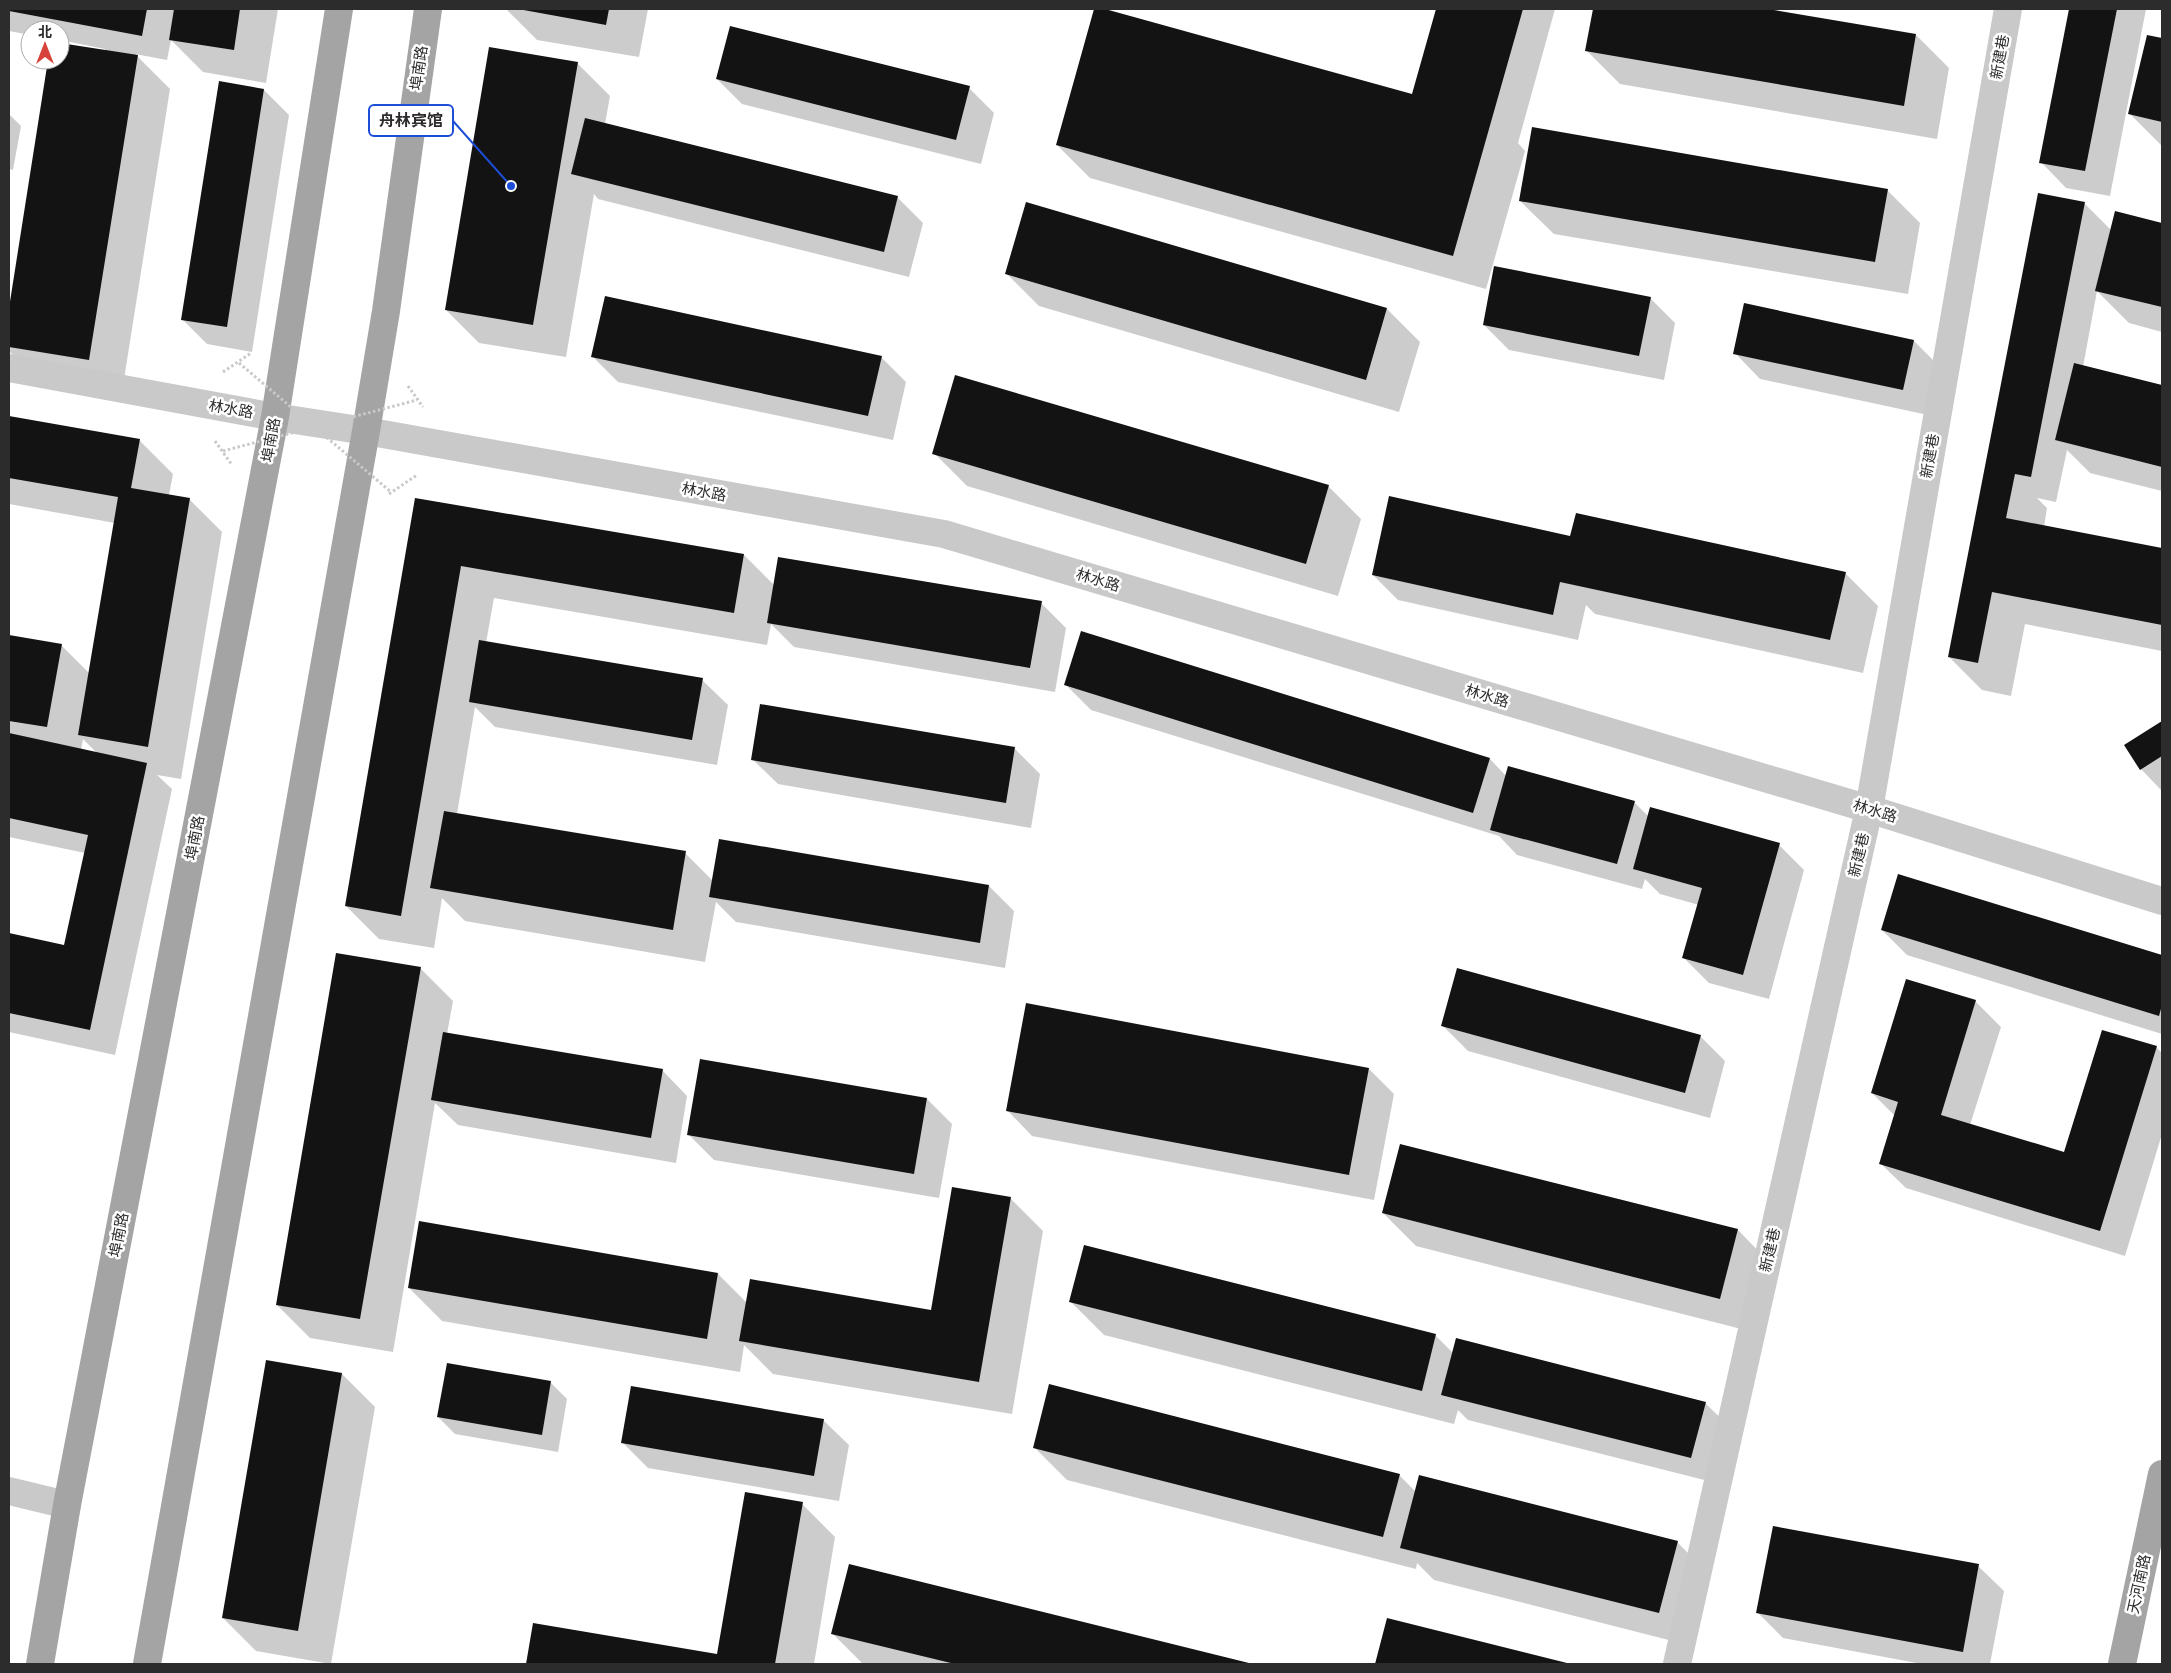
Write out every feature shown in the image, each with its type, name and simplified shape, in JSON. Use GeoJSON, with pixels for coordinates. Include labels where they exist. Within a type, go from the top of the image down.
{"type":"FeatureCollection","features":[{"type":"Feature","properties":{"kind":"main road","name":"埠南路"},"geometry":{"type":"LineString","coordinates":[[40,1664],[67,1506],[275,417],[339,9]]}},
{"type":"Feature","properties":{"kind":"main road","name":"埠南路"},"geometry":{"type":"LineString","coordinates":[[147,1664],[366,431],[386,311],[428,9]]}},
{"type":"Feature","properties":{"kind":"main road","name":"天河南路"},"geometry":{"type":"LineString","coordinates":[[2122,1664],[2162,1474]]}},
{"type":"Feature","properties":{"kind":"street","name":"新建巷"},"geometry":{"type":"LineString","coordinates":[[1677,1664],[1869,809],[2008,9]]}},
{"type":"Feature","properties":{"kind":"street","name":"林水路"},"geometry":{"type":"LineString","coordinates":[[9,368],[275,417],[366,431],[944,534],[1869,809],[2162,901]]}},
{"type":"Feature","properties":{"kind":"street"},"geometry":{"type":"LineString","coordinates":[[9,1491],[67,1506]]}},
{"type":"Feature","properties":{"kind":"path"},"geometry":{"type":"LineString","coordinates":[[217,376],[239,363],[254,351]]}},
{"type":"Feature","properties":{"kind":"path"},"geometry":{"type":"LineString","coordinates":[[239,363],[391,492]]}},
{"type":"Feature","properties":{"kind":"path"},"geometry":{"type":"LineString","coordinates":[[405,380],[424,408]]}},
{"type":"Feature","properties":{"kind":"path"},"geometry":{"type":"LineString","coordinates":[[223,451],[418,400]]}},
{"type":"Feature","properties":{"kind":"path"},"geometry":{"type":"LineString","coordinates":[[213,438],[236,473]]}},
{"type":"Feature","properties":{"kind":"path"},"geometry":{"type":"LineString","coordinates":[[385,498],[420,473]]}},
{"type":"Feature","properties":{"kind":"building"},"geometry":{"type":"Polygon","coordinates":[[[9,9],[147,9],[142,36],[70,22],[70,20],[57,20],[9,11],[9,9]]]}},
{"type":"Feature","properties":{"kind":"building"},"geometry":{"type":"Polygon","coordinates":[[[174,9],[240,9],[234,50],[169,40],[174,9]]]}},
{"type":"Feature","properties":{"kind":"building"},"geometry":{"type":"Polygon","coordinates":[[[518,9],[609,9],[606,25],[518,9]]]}},
{"type":"Feature","properties":{"kind":"building"},"geometry":{"type":"Polygon","coordinates":[[[1094,9],[1105,9],[1412,94],[1436,9],[1523,9],[1453,256],[1056,145],[1094,9]]]}},
{"type":"Feature","properties":{"kind":"building"},"geometry":{"type":"Polygon","coordinates":[[[1593,9],[1768,9],[1916,34],[1904,106],[1585,51],[1593,9]]]}},
{"type":"Feature","properties":{"kind":"building"},"geometry":{"type":"Polygon","coordinates":[[[2069,9],[2117,9],[2085,171],[2039,163],[2069,9]]]}},
{"type":"Feature","properties":{"kind":"building"},"geometry":{"type":"Polygon","coordinates":[[[730,26],[970,86],[956,140],[716,79],[730,26]]]}},
{"type":"Feature","properties":{"kind":"building"},"geometry":{"type":"Polygon","coordinates":[[[2147,35],[2162,38],[2162,122],[2128,114],[2147,35]]]}},
{"type":"Feature","properties":{"kind":"building"},"geometry":{"type":"Polygon","coordinates":[[[70,45],[138,55],[89,360],[9,347],[9,308],[46,70],[70,70],[70,45]]]}},
{"type":"Feature","properties":{"kind":"building"},"geometry":{"type":"Polygon","coordinates":[[[489,47],[578,62],[533,325],[445,310],[489,47]]]}},
{"type":"Feature","properties":{"kind":"building"},"geometry":{"type":"Polygon","coordinates":[[[219,81],[264,89],[227,327],[181,320],[219,81]]]}},
{"type":"Feature","properties":{"kind":"building"},"geometry":{"type":"Polygon","coordinates":[[[585,118],[898,196],[884,252],[571,174],[585,118]]]}},
{"type":"Feature","properties":{"kind":"building"},"geometry":{"type":"Polygon","coordinates":[[[1532,127],[1888,189],[1875,262],[1519,201],[1532,127]]]}},
{"type":"Feature","properties":{"kind":"building"},"geometry":{"type":"Polygon","coordinates":[[[2038,193],[2085,202],[2031,477],[2015,474],[2006,518],[2162,548],[2162,625],[1992,592],[1978,663],[1948,657],[2038,193]]]}},
{"type":"Feature","properties":{"kind":"building"},"geometry":{"type":"Polygon","coordinates":[[[1026,202],[1387,308],[1366,380],[1005,274],[1026,202]]]}},
{"type":"Feature","properties":{"kind":"building"},"geometry":{"type":"Polygon","coordinates":[[[2115,211],[2162,223],[2162,307],[2095,291],[2115,211]]]}},
{"type":"Feature","properties":{"kind":"building"},"geometry":{"type":"Polygon","coordinates":[[[1494,266],[1651,297],[1639,356],[1483,325],[1494,266]]]}},
{"type":"Feature","properties":{"kind":"building"},"geometry":{"type":"Polygon","coordinates":[[[605,296],[882,356],[868,416],[591,357],[605,296]]]}},
{"type":"Feature","properties":{"kind":"building"},"geometry":{"type":"Polygon","coordinates":[[[1744,303],[1914,340],[1903,390],[1733,354],[1744,303]]]}},
{"type":"Feature","properties":{"kind":"building"},"geometry":{"type":"Polygon","coordinates":[[[2074,363],[2162,385],[2162,467],[2055,440],[2074,363]]]}},
{"type":"Feature","properties":{"kind":"building"},"geometry":{"type":"Polygon","coordinates":[[[955,375],[1329,485],[1306,564],[932,454],[955,375]]]}},
{"type":"Feature","properties":{"kind":"building"},"geometry":{"type":"Polygon","coordinates":[[[9,416],[140,439],[131,488],[190,498],[148,747],[78,735],[118,497],[9,478],[9,416]]]}},
{"type":"Feature","properties":{"kind":"building"},"geometry":{"type":"Polygon","coordinates":[[[1389,496],[1570,536],[1576,513],[1846,572],[1830,640],[1560,582],[1553,615],[1372,575],[1389,496]]]}},
{"type":"Feature","properties":{"kind":"building"},"geometry":{"type":"Polygon","coordinates":[[[415,498],[744,554],[734,613],[461,566],[401,916],[345,906],[415,498]]]}},
{"type":"Feature","properties":{"kind":"building"},"geometry":{"type":"Polygon","coordinates":[[[778,557],[1042,601],[1030,668],[767,623],[778,557]]]}},
{"type":"Feature","properties":{"kind":"building"},"geometry":{"type":"Polygon","coordinates":[[[1081,631],[1490,758],[1473,813],[1064,685],[1081,631]]]}},
{"type":"Feature","properties":{"kind":"building"},"geometry":{"type":"Polygon","coordinates":[[[9,635],[62,644],[47,727],[9,721],[9,635]]]}},
{"type":"Feature","properties":{"kind":"building"},"geometry":{"type":"Polygon","coordinates":[[[479,640],[703,678],[692,740],[469,702],[479,640]]]}},
{"type":"Feature","properties":{"kind":"building"},"geometry":{"type":"Polygon","coordinates":[[[760,704],[1015,747],[1006,803],[751,760],[760,704]]]}},
{"type":"Feature","properties":{"kind":"building"},"geometry":{"type":"Polygon","coordinates":[[[2162,721],[2162,756],[2140,770],[2124,745],[2162,721]]]}},
{"type":"Feature","properties":{"kind":"building"},"geometry":{"type":"Polygon","coordinates":[[[9,733],[147,763],[90,1030],[9,1013],[9,933],[64,945],[88,835],[9,818],[9,733]]]}},
{"type":"Feature","properties":{"kind":"building"},"geometry":{"type":"Polygon","coordinates":[[[1508,766],[1635,801],[1617,864],[1490,830],[1508,766]]]}},
{"type":"Feature","properties":{"kind":"building"},"geometry":{"type":"Polygon","coordinates":[[[1650,807],[1780,843],[1743,975],[1682,958],[1702,888],[1633,869],[1650,807]]]}},
{"type":"Feature","properties":{"kind":"building"},"geometry":{"type":"Polygon","coordinates":[[[444,811],[686,851],[673,930],[430,888],[444,811]]]}},
{"type":"Feature","properties":{"kind":"building"},"geometry":{"type":"Polygon","coordinates":[[[719,839],[989,885],[980,943],[709,897],[719,839]]]}},
{"type":"Feature","properties":{"kind":"building"},"geometry":{"type":"Polygon","coordinates":[[[1898,874],[2162,955],[2162,1005],[2159,1016],[1881,930],[1898,874]]]}},
{"type":"Feature","properties":{"kind":"building"},"geometry":{"type":"Polygon","coordinates":[[[336,953],[421,967],[360,1319],[276,1305],[336,953]]]}},
{"type":"Feature","properties":{"kind":"building"},"geometry":{"type":"Polygon","coordinates":[[[1457,968],[1701,1035],[1685,1093],[1441,1026],[1457,968]]]}},
{"type":"Feature","properties":{"kind":"building"},"geometry":{"type":"Polygon","coordinates":[[[1906,979],[1976,1000],[1941,1115],[2064,1152],[2102,1030],[2157,1046],[2100,1231],[1879,1164],[1898,1102],[1871,1093],[1906,979]]]}},
{"type":"Feature","properties":{"kind":"building"},"geometry":{"type":"Polygon","coordinates":[[[1026,1003],[1369,1068],[1349,1175],[1006,1111],[1026,1003]]]}},
{"type":"Feature","properties":{"kind":"building"},"geometry":{"type":"Polygon","coordinates":[[[443,1032],[663,1069],[651,1138],[431,1100],[443,1032]]]}},
{"type":"Feature","properties":{"kind":"building"},"geometry":{"type":"Polygon","coordinates":[[[700,1059],[927,1098],[914,1174],[687,1135],[700,1059]]]}},
{"type":"Feature","properties":{"kind":"building"},"geometry":{"type":"Polygon","coordinates":[[[1400,1144],[1738,1229],[1720,1299],[1382,1213],[1400,1144]]]}},
{"type":"Feature","properties":{"kind":"building"},"geometry":{"type":"Polygon","coordinates":[[[952,1187],[1011,1197],[979,1382],[739,1341],[750,1279],[931,1310],[952,1187]]]}},
{"type":"Feature","properties":{"kind":"building"},"geometry":{"type":"Polygon","coordinates":[[[419,1221],[718,1273],[707,1339],[408,1288],[419,1221]]]}},
{"type":"Feature","properties":{"kind":"building"},"geometry":{"type":"Polygon","coordinates":[[[1084,1245],[1436,1334],[1422,1391],[1069,1302],[1084,1245]]]}},
{"type":"Feature","properties":{"kind":"building"},"geometry":{"type":"Polygon","coordinates":[[[1456,1338],[1706,1402],[1691,1458],[1441,1395],[1456,1338]]]}},
{"type":"Feature","properties":{"kind":"building"},"geometry":{"type":"Polygon","coordinates":[[[266,1360],[342,1373],[298,1631],[222,1618],[266,1360]]]}},
{"type":"Feature","properties":{"kind":"building"},"geometry":{"type":"Polygon","coordinates":[[[447,1363],[551,1381],[542,1435],[437,1417],[447,1363]]]}},
{"type":"Feature","properties":{"kind":"building"},"geometry":{"type":"Polygon","coordinates":[[[1049,1384],[1400,1474],[1383,1537],[1033,1448],[1049,1384]]]}},
{"type":"Feature","properties":{"kind":"building"},"geometry":{"type":"Polygon","coordinates":[[[631,1386],[824,1419],[814,1476],[621,1443],[631,1386]]]}},
{"type":"Feature","properties":{"kind":"building"},"geometry":{"type":"Polygon","coordinates":[[[1419,1475],[1678,1541],[1659,1613],[1400,1548],[1419,1475]]]}},
{"type":"Feature","properties":{"kind":"building"},"geometry":{"type":"Polygon","coordinates":[[[745,1492],[803,1502],[775,1664],[526,1664],[533,1623],[717,1654],[745,1492]]]}},
{"type":"Feature","properties":{"kind":"building"},"geometry":{"type":"Polygon","coordinates":[[[1773,1526],[1979,1564],[1963,1652],[1756,1613],[1773,1526]]]}},
{"type":"Feature","properties":{"kind":"building"},"geometry":{"type":"Polygon","coordinates":[[[849,1564],[1253,1664],[955,1664],[831,1634],[849,1564]]]}},
{"type":"Feature","properties":{"kind":"building"},"geometry":{"type":"Polygon","coordinates":[[[1387,1618],[1571,1664],[1375,1664],[1387,1618]]]}},
{"type":"Feature","properties":{"kind":"place","name":"舟林宾馆"},"geometry":{"type":"Point","coordinates":[511,186]}}]}
